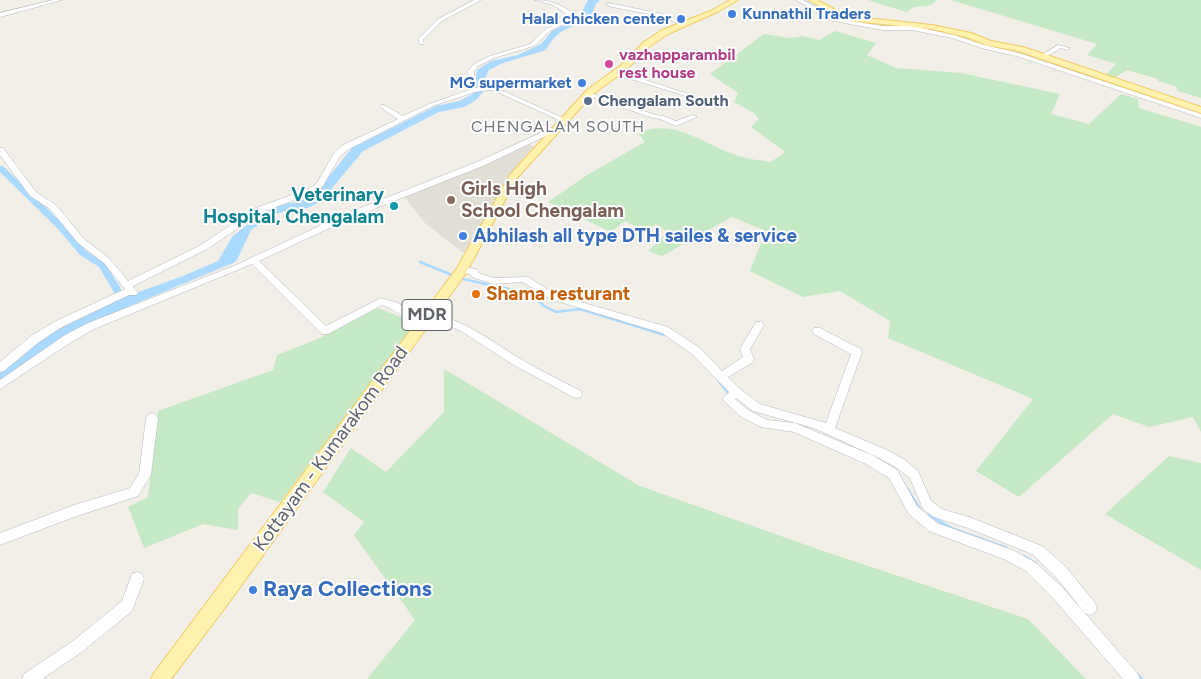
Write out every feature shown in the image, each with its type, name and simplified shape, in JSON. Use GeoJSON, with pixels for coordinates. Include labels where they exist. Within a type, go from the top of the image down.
{"type":"FeatureCollection","features":[{"type":"Feature","properties":{"kind":"main road","name":"Kottayam - Kumarakom Road"},"geometry":{"type":"LineString","coordinates":[[160,679],[224,595],[394,364],[424,319],[462,270],[508,184],[588,94],[615,74],[653,40],[683,23],[715,11],[735,0]]}},
{"type":"Feature","properties":{"kind":"main road"},"geometry":{"type":"LineString","coordinates":[[812,0],[845,18],[923,25],[948,30],[1042,57],[1201,110]]}},
{"type":"Feature","properties":{"kind":"street"},"geometry":{"type":"LineString","coordinates":[[0,15],[59,0]]}},
{"type":"Feature","properties":{"kind":"street"},"geometry":{"type":"LineString","coordinates":[[422,43],[420,40],[440,20],[478,0]]}},
{"type":"Feature","properties":{"kind":"street"},"geometry":{"type":"LineString","coordinates":[[474,90],[471,71],[476,65],[497,55],[532,45],[548,30],[575,17],[555,4],[538,0]]}},
{"type":"Feature","properties":{"kind":"street"},"geometry":{"type":"LineString","coordinates":[[799,0],[835,20],[883,28],[912,28],[1017,54],[1201,116]]}},
{"type":"Feature","properties":{"kind":"street"},"geometry":{"type":"LineString","coordinates":[[609,4],[660,15],[683,23]]}},
{"type":"Feature","properties":{"kind":"street"},"geometry":{"type":"LineString","coordinates":[[1042,57],[1060,46],[1067,48]]}},
{"type":"Feature","properties":{"kind":"street"},"geometry":{"type":"LineString","coordinates":[[615,74],[688,94]]}},
{"type":"Feature","properties":{"kind":"street"},"geometry":{"type":"LineString","coordinates":[[0,368],[35,339],[59,324],[126,292],[204,247],[259,210],[312,191],[320,184],[330,165],[343,149],[431,104],[467,94],[474,90],[490,88],[500,90],[563,120]]}},
{"type":"Feature","properties":{"kind":"street"},"geometry":{"type":"LineString","coordinates":[[588,94],[655,117],[661,117],[676,124],[693,117]]}},
{"type":"Feature","properties":{"kind":"street"},"geometry":{"type":"LineString","coordinates":[[382,106],[402,120]]}},
{"type":"Feature","properties":{"kind":"street"},"geometry":{"type":"LineString","coordinates":[[0,385],[62,343],[91,326],[142,307],[253,260],[348,216],[480,164],[554,130]]}},
{"type":"Feature","properties":{"kind":"street"},"geometry":{"type":"LineString","coordinates":[[0,150],[33,194],[53,207],[81,241],[107,261],[126,292]]}},
{"type":"Feature","properties":{"kind":"street"},"geometry":{"type":"LineString","coordinates":[[253,260],[325,331],[382,301],[424,319],[447,319],[470,330],[514,360],[577,394]]}},
{"type":"Feature","properties":{"kind":"street"},"geometry":{"type":"LineString","coordinates":[[462,270],[473,271],[494,281],[525,279],[532,281],[554,297],[665,330],[696,351],[721,376],[731,396],[765,424],[795,428],[870,460],[894,474],[913,510],[933,526],[1010,555],[1031,567],[1058,593],[1133,679]]}},
{"type":"Feature","properties":{"kind":"street"},"geometry":{"type":"LineString","coordinates":[[721,376],[748,359],[745,349],[759,325]]}},
{"type":"Feature","properties":{"kind":"street"},"geometry":{"type":"LineString","coordinates":[[817,331],[857,352],[829,430]]}},
{"type":"Feature","properties":{"kind":"street"},"geometry":{"type":"LineString","coordinates":[[731,396],[776,415],[794,417],[829,430],[901,464],[914,475],[927,505],[938,513],[1037,550],[1060,572],[1090,608]]}},
{"type":"Feature","properties":{"kind":"street"},"geometry":{"type":"LineString","coordinates":[[0,539],[74,511],[134,492],[146,475],[152,418]]}},
{"type":"Feature","properties":{"kind":"street"},"geometry":{"type":"LineString","coordinates":[[29,679],[78,646],[127,606],[137,578]]}},
{"type":"Feature","properties":{"kind":"shaded area","name":"Girls High School Chengalam"},"geometry":{"type":"Polygon","coordinates":[[[525,143],[534,146],[507,178],[472,245],[466,252],[462,252],[425,223],[403,195],[525,143]]]}},
{"type":"Feature","properties":{"kind":"green space"},"geometry":{"type":"Polygon","coordinates":[[[868,0],[937,0],[931,5],[914,7],[906,12],[868,0]]]}},
{"type":"Feature","properties":{"kind":"green space"},"geometry":{"type":"Polygon","coordinates":[[[951,0],[1201,0],[1201,98],[1178,91],[1177,87],[1158,81],[1158,79],[1127,70],[1114,78],[1106,75],[1116,64],[1087,55],[1097,44],[951,0]]]}},
{"type":"Feature","properties":{"kind":"green space"},"geometry":{"type":"Polygon","coordinates":[[[835,31],[876,43],[867,55],[896,68],[961,73],[1060,94],[1051,114],[1089,124],[1121,94],[1138,99],[1139,108],[1201,127],[1201,432],[1193,417],[1149,427],[1113,414],[1019,497],[976,471],[1033,399],[888,338],[890,321],[840,291],[803,297],[750,271],[766,231],[732,217],[662,256],[648,251],[668,232],[656,224],[634,239],[630,237],[640,229],[625,221],[611,232],[548,202],[587,175],[645,142],[638,133],[651,129],[663,128],[686,133],[738,156],[771,162],[785,152],[751,127],[759,119],[754,113],[734,102],[738,93],[710,74],[764,34],[790,38],[803,36],[819,40],[835,31]]]}},
{"type":"Feature","properties":{"kind":"green space"},"geometry":{"type":"Polygon","coordinates":[[[378,308],[416,323],[280,502],[251,493],[238,509],[238,530],[203,524],[144,548],[128,507],[148,497],[158,411],[273,370],[277,355],[320,338],[378,308]]]}},
{"type":"Feature","properties":{"kind":"green space"},"geometry":{"type":"Polygon","coordinates":[[[444,369],[640,486],[826,552],[1028,619],[1086,679],[367,679],[415,620],[354,535],[364,522],[323,492],[351,448],[386,472],[444,412],[444,369]]]}},
{"type":"Feature","properties":{"kind":"green space"},"geometry":{"type":"Polygon","coordinates":[[[1169,456],[1201,463],[1201,570],[1105,514],[1169,456]]]}},
{"type":"Feature","properties":{"kind":"water"},"geometry":{"type":"Polygon","coordinates":[[[588,0],[600,0],[596,4],[589,20],[559,34],[546,50],[503,63],[489,70],[485,78],[486,85],[483,92],[475,101],[464,107],[439,112],[363,151],[332,188],[334,194],[308,208],[289,210],[273,215],[251,230],[237,260],[233,263],[132,305],[83,329],[0,383],[0,370],[40,339],[108,303],[183,276],[218,261],[232,237],[253,220],[276,206],[313,196],[352,148],[436,106],[459,101],[473,94],[477,70],[491,61],[518,55],[541,44],[552,31],[579,18],[588,0]]]}},
{"type":"Feature","properties":{"kind":"waterway"},"geometry":{"type":"LineString","coordinates":[[804,0],[841,21]]}},
{"type":"Feature","properties":{"kind":"waterway"},"geometry":{"type":"LineString","coordinates":[[926,29],[937,31]]}},
{"type":"Feature","properties":{"kind":"waterway"},"geometry":{"type":"LineString","coordinates":[[1008,50],[1036,59]]}},
{"type":"Feature","properties":{"kind":"waterway"},"geometry":{"type":"LineString","coordinates":[[1077,72],[1100,80]]}},
{"type":"Feature","properties":{"kind":"waterway"},"geometry":{"type":"LineString","coordinates":[[1115,85],[1160,99]]}},
{"type":"Feature","properties":{"kind":"waterway"},"geometry":{"type":"LineString","coordinates":[[1174,104],[1200,113]]}},
{"type":"Feature","properties":{"kind":"waterway"},"geometry":{"type":"LineString","coordinates":[[1196,112],[1201,114]]}},
{"type":"Feature","properties":{"kind":"waterway"},"geometry":{"type":"LineString","coordinates":[[0,168],[61,227],[83,253],[102,265],[124,302]]}},
{"type":"Feature","properties":{"kind":"waterway"},"geometry":{"type":"LineString","coordinates":[[420,262],[452,275]]}},
{"type":"Feature","properties":{"kind":"waterway"},"geometry":{"type":"LineString","coordinates":[[463,279],[531,294],[544,306],[556,312],[580,309],[665,335]]}},
{"type":"Feature","properties":{"kind":"waterway"},"geometry":{"type":"LineString","coordinates":[[718,380],[730,396]]}},
{"type":"Feature","properties":{"kind":"waterway"},"geometry":{"type":"LineString","coordinates":[[900,478],[920,509]]}},
{"type":"Feature","properties":{"kind":"waterway"},"geometry":{"type":"LineString","coordinates":[[928,515],[953,529],[1006,548]]}},
{"type":"Feature","properties":{"kind":"waterway"},"geometry":{"type":"LineString","coordinates":[[1024,556],[1036,564]]}},
{"type":"Feature","properties":{"kind":"waterway"},"geometry":{"type":"LineString","coordinates":[[1136,673],[1142,679]]}},
{"type":"Feature","properties":{"kind":"place","name":"Kunnathil Traders"},"geometry":{"type":"Point","coordinates":[732,14]}},
{"type":"Feature","properties":{"kind":"place","name":"Halal chicken center"},"geometry":{"type":"Point","coordinates":[681,19]}},
{"type":"Feature","properties":{"kind":"place","name":"vazhapparambil rest house"},"geometry":{"type":"Point","coordinates":[609,64]}},
{"type":"Feature","properties":{"kind":"place","name":"MG supermarket"},"geometry":{"type":"Point","coordinates":[582,83]}},
{"type":"Feature","properties":{"kind":"place","name":"Chengalam South"},"geometry":{"type":"Point","coordinates":[588,101]}},
{"type":"Feature","properties":{"kind":"place","name":"Girls High School Chengalam"},"geometry":{"type":"Point","coordinates":[451,200]}},
{"type":"Feature","properties":{"kind":"place","name":"Veterinary Hospital, Chengalam"},"geometry":{"type":"Point","coordinates":[394,206]}},
{"type":"Feature","properties":{"kind":"place","name":"Abhilash all type DTH sailes & service"},"geometry":{"type":"Point","coordinates":[463,236]}},
{"type":"Feature","properties":{"kind":"place","name":"Shama resturant"},"geometry":{"type":"Point","coordinates":[476,294]}},
{"type":"Feature","properties":{"kind":"place","name":"Raya Collections"},"geometry":{"type":"Point","coordinates":[253,590]}},
{"type":"Feature","properties":{"kind":"district","name":"CHENGALAM SOUTH"},"geometry":{"type":"Point","coordinates":[558,127]}}]}
